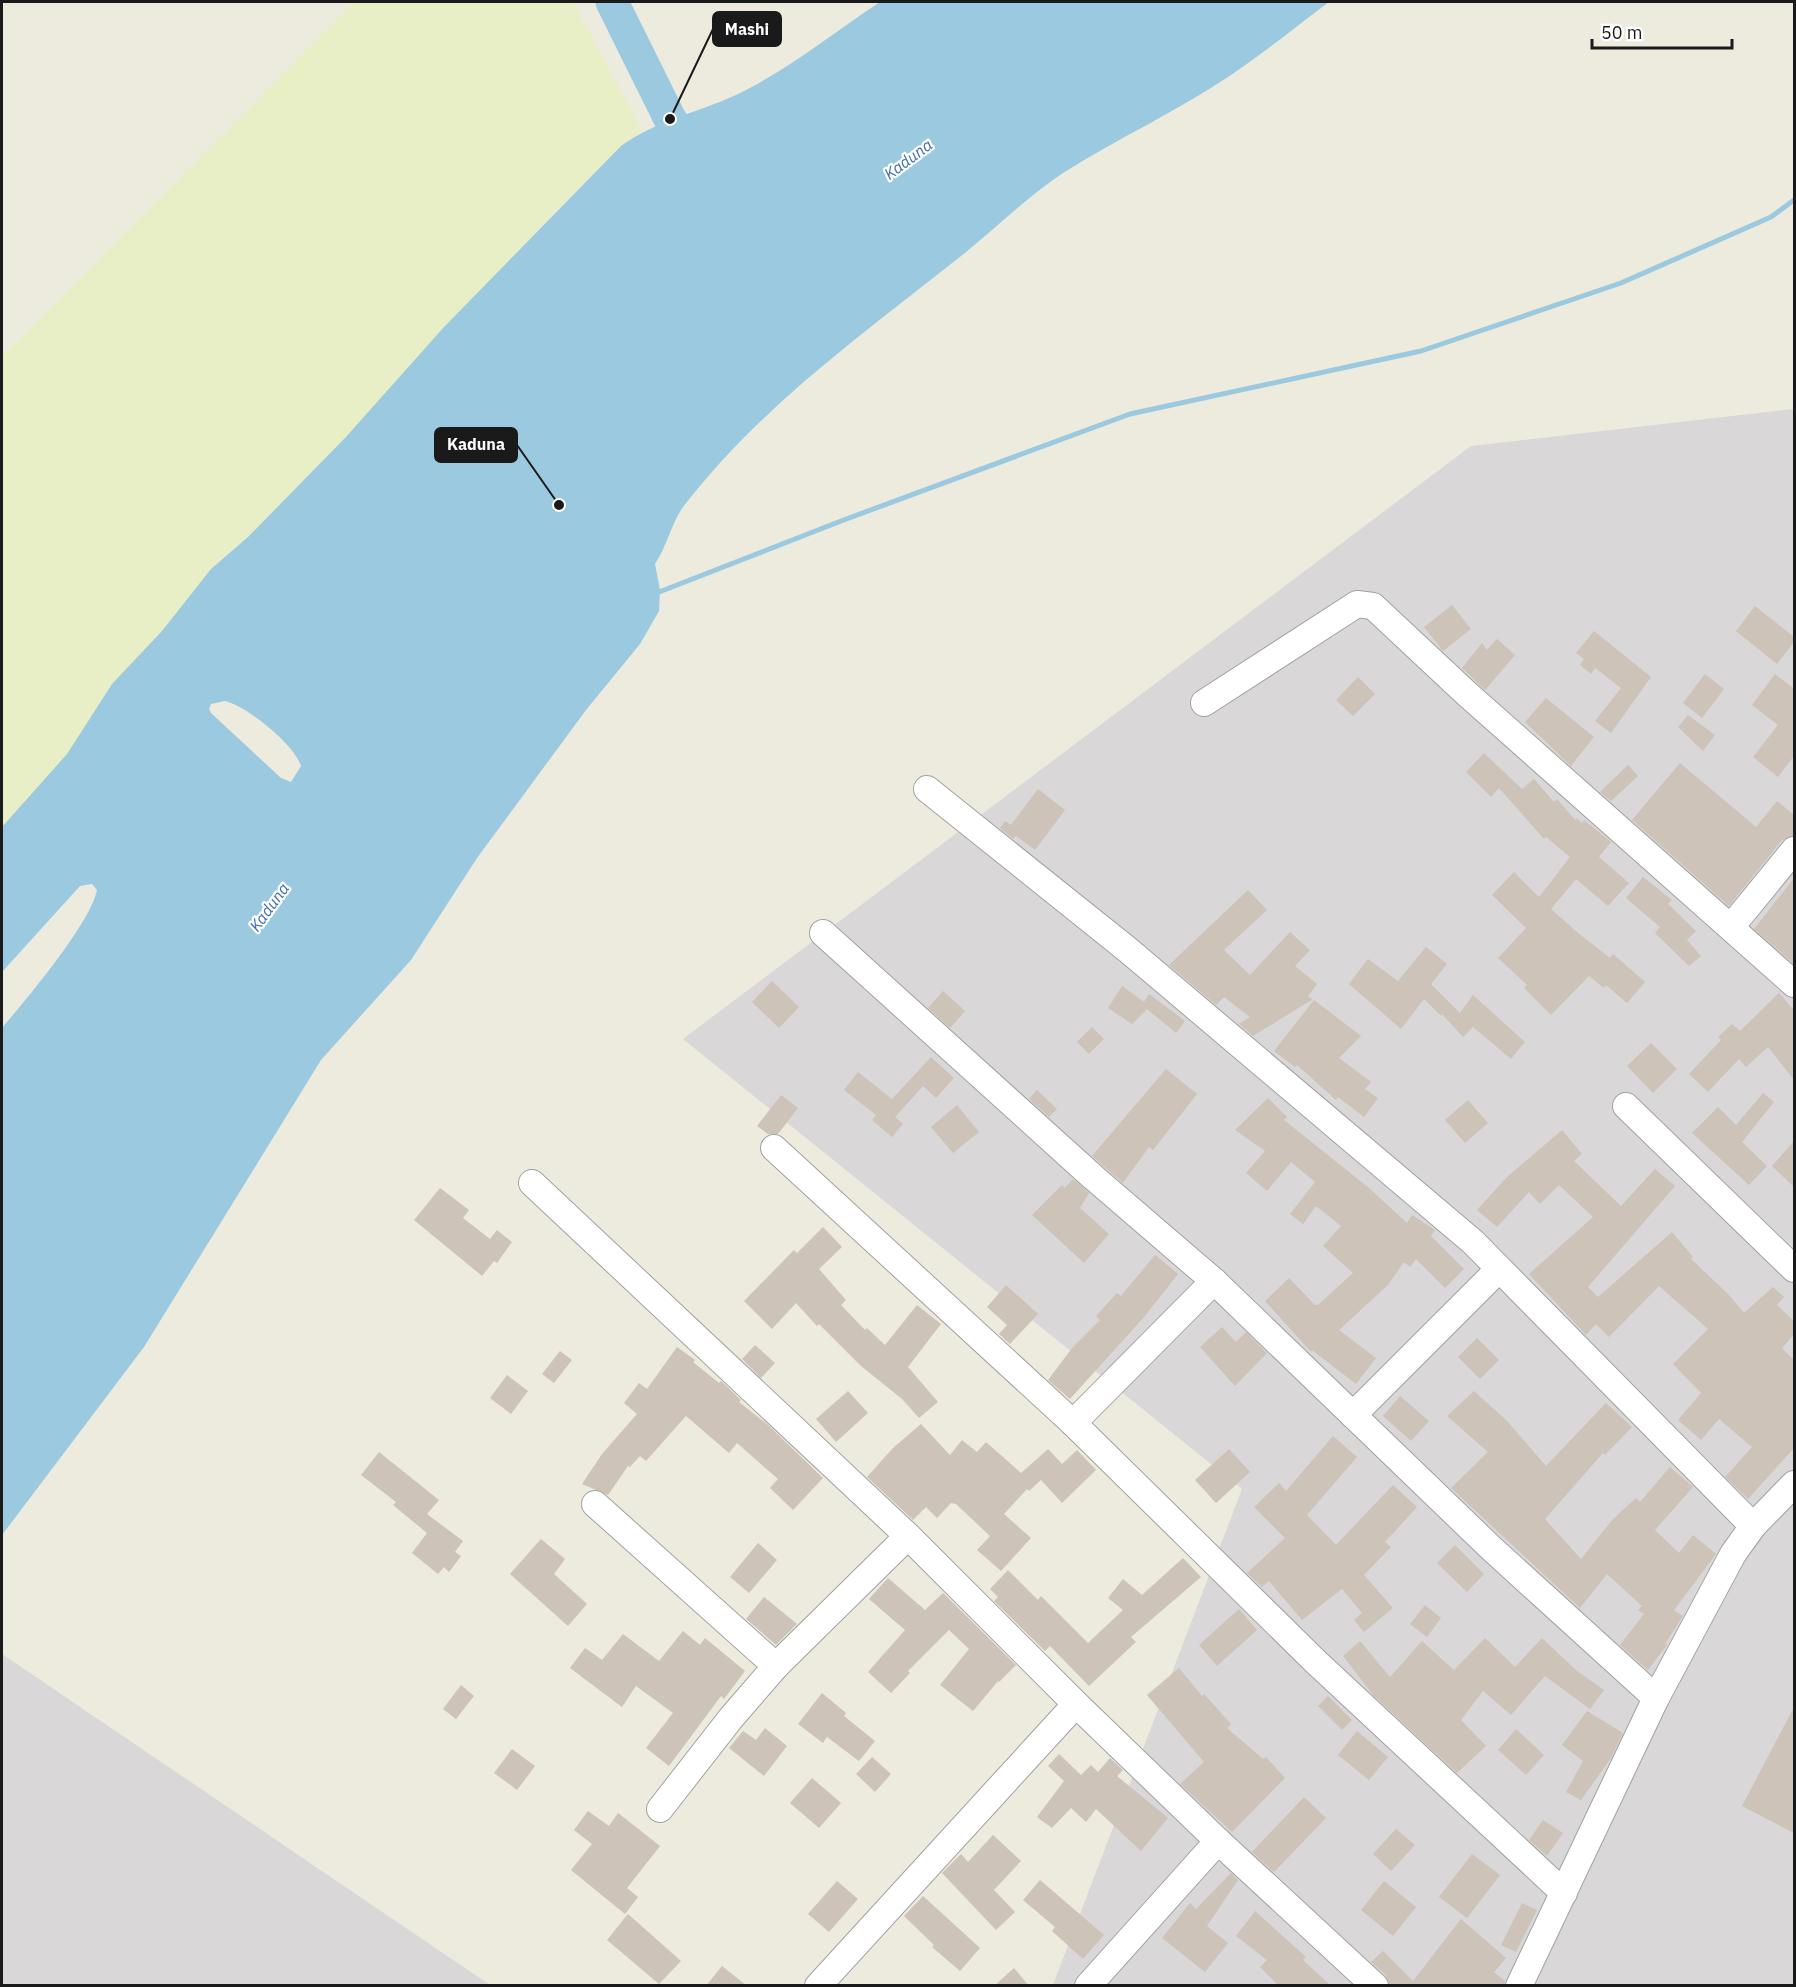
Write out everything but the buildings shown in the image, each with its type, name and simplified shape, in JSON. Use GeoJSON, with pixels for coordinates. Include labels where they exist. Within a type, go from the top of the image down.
{"type":"FeatureCollection","features":[{"type":"Feature","properties":{"kind":"street"},"geometry":{"type":"LineString","coordinates":[[1204,703],[1357,604],[1373,606],[1466,693],[1794,984]]}},
{"type":"Feature","properties":{"kind":"street"},"geometry":{"type":"LineString","coordinates":[[927,789],[1146,965],[1473,1242],[1753,1526]]}},
{"type":"Feature","properties":{"kind":"street"},"geometry":{"type":"LineString","coordinates":[[1731,927],[1794,850]]}},
{"type":"Feature","properties":{"kind":"street"},"geometry":{"type":"LineString","coordinates":[[823,933],[1093,1177],[1214,1281],[1491,1548],[1656,1698]]}},
{"type":"Feature","properties":{"kind":"street"},"geometry":{"type":"LineString","coordinates":[[1626,1106],[1794,1269]]}},
{"type":"Feature","properties":{"kind":"street"},"geometry":{"type":"LineString","coordinates":[[774,1148],[1073,1423],[1316,1662],[1564,1893]]}},
{"type":"Feature","properties":{"kind":"street"},"geometry":{"type":"LineString","coordinates":[[532,1183],[908,1536],[1076,1704],[1218,1841],[1375,1986]]}},
{"type":"Feature","properties":{"kind":"street"},"geometry":{"type":"LineString","coordinates":[[1353,1415],[1499,1269]]}},
{"type":"Feature","properties":{"kind":"street"},"geometry":{"type":"LineString","coordinates":[[1073,1423],[1214,1281]]}},
{"type":"Feature","properties":{"kind":"street"},"geometry":{"type":"LineString","coordinates":[[1520,1986],[1656,1698],[1733,1554],[1753,1526],[1794,1484]]}},
{"type":"Feature","properties":{"kind":"street"},"geometry":{"type":"LineString","coordinates":[[595,1504],[776,1666]]}},
{"type":"Feature","properties":{"kind":"street"},"geometry":{"type":"LineString","coordinates":[[660,1809],[730,1718],[776,1666],[908,1536]]}},
{"type":"Feature","properties":{"kind":"street"},"geometry":{"type":"LineString","coordinates":[[819,1986],[1076,1704]]}},
{"type":"Feature","properties":{"kind":"street"},"geometry":{"type":"LineString","coordinates":[[1088,1986],[1218,1841]]}},
{"type":"Feature","properties":{"kind":"shaded area"},"geometry":{"type":"Polygon","coordinates":[[[1794,409],[1794,1985],[1053,1985],[1242,1489],[683,1039],[1471,446],[1794,409]]]}},
{"type":"Feature","properties":{"kind":"shaded area"},"geometry":{"type":"Polygon","coordinates":[[[2,1654],[490,1985],[2,1985],[2,1654]]]}},
{"type":"Feature","properties":{"kind":"green space"},"geometry":{"type":"Polygon","coordinates":[[[354,2],[573,2],[642,131],[621,146],[539,228],[345,438],[248,537],[211,569],[186,604],[106,693],[67,754],[2,827],[2,356],[354,2]]]}},
{"type":"Feature","properties":{"kind":"water"},"geometry":{"type":"Polygon","coordinates":[[[880,2],[1329,2],[1211,88],[1084,160],[1048,184],[841,350],[774,408],[712,472],[679,513],[655,564],[660,590],[659,611],[640,644],[586,710],[477,858],[411,960],[321,1060],[144,1347],[2,1535],[2,1028],[70,941],[92,905],[97,890],[92,884],[80,886],[2,972],[2,827],[67,754],[112,684],[162,631],[211,569],[248,537],[345,438],[444,327],[621,146],[651,129],[730,98],[763,81],[880,2]],[[225,701],[211,704],[209,709],[281,778],[291,782],[301,766],[297,757],[269,727],[234,704],[225,701]]]}},
{"type":"Feature","properties":{"kind":"waterway"},"geometry":{"type":"LineString","coordinates":[[612,2],[670,119],[695,155]]}},
{"type":"Feature","properties":{"kind":"waterway"},"geometry":{"type":"LineString","coordinates":[[654,594],[841,521],[1130,414],[1421,351],[1621,283],[1771,217],[1794,200]]}},
{"type":"Feature","properties":{"kind":"place","name":"Mashi"},"geometry":{"type":"Point","coordinates":[670,119]}},
{"type":"Feature","properties":{"kind":"place","name":"Kaduna"},"geometry":{"type":"Point","coordinates":[559,505]}}]}
